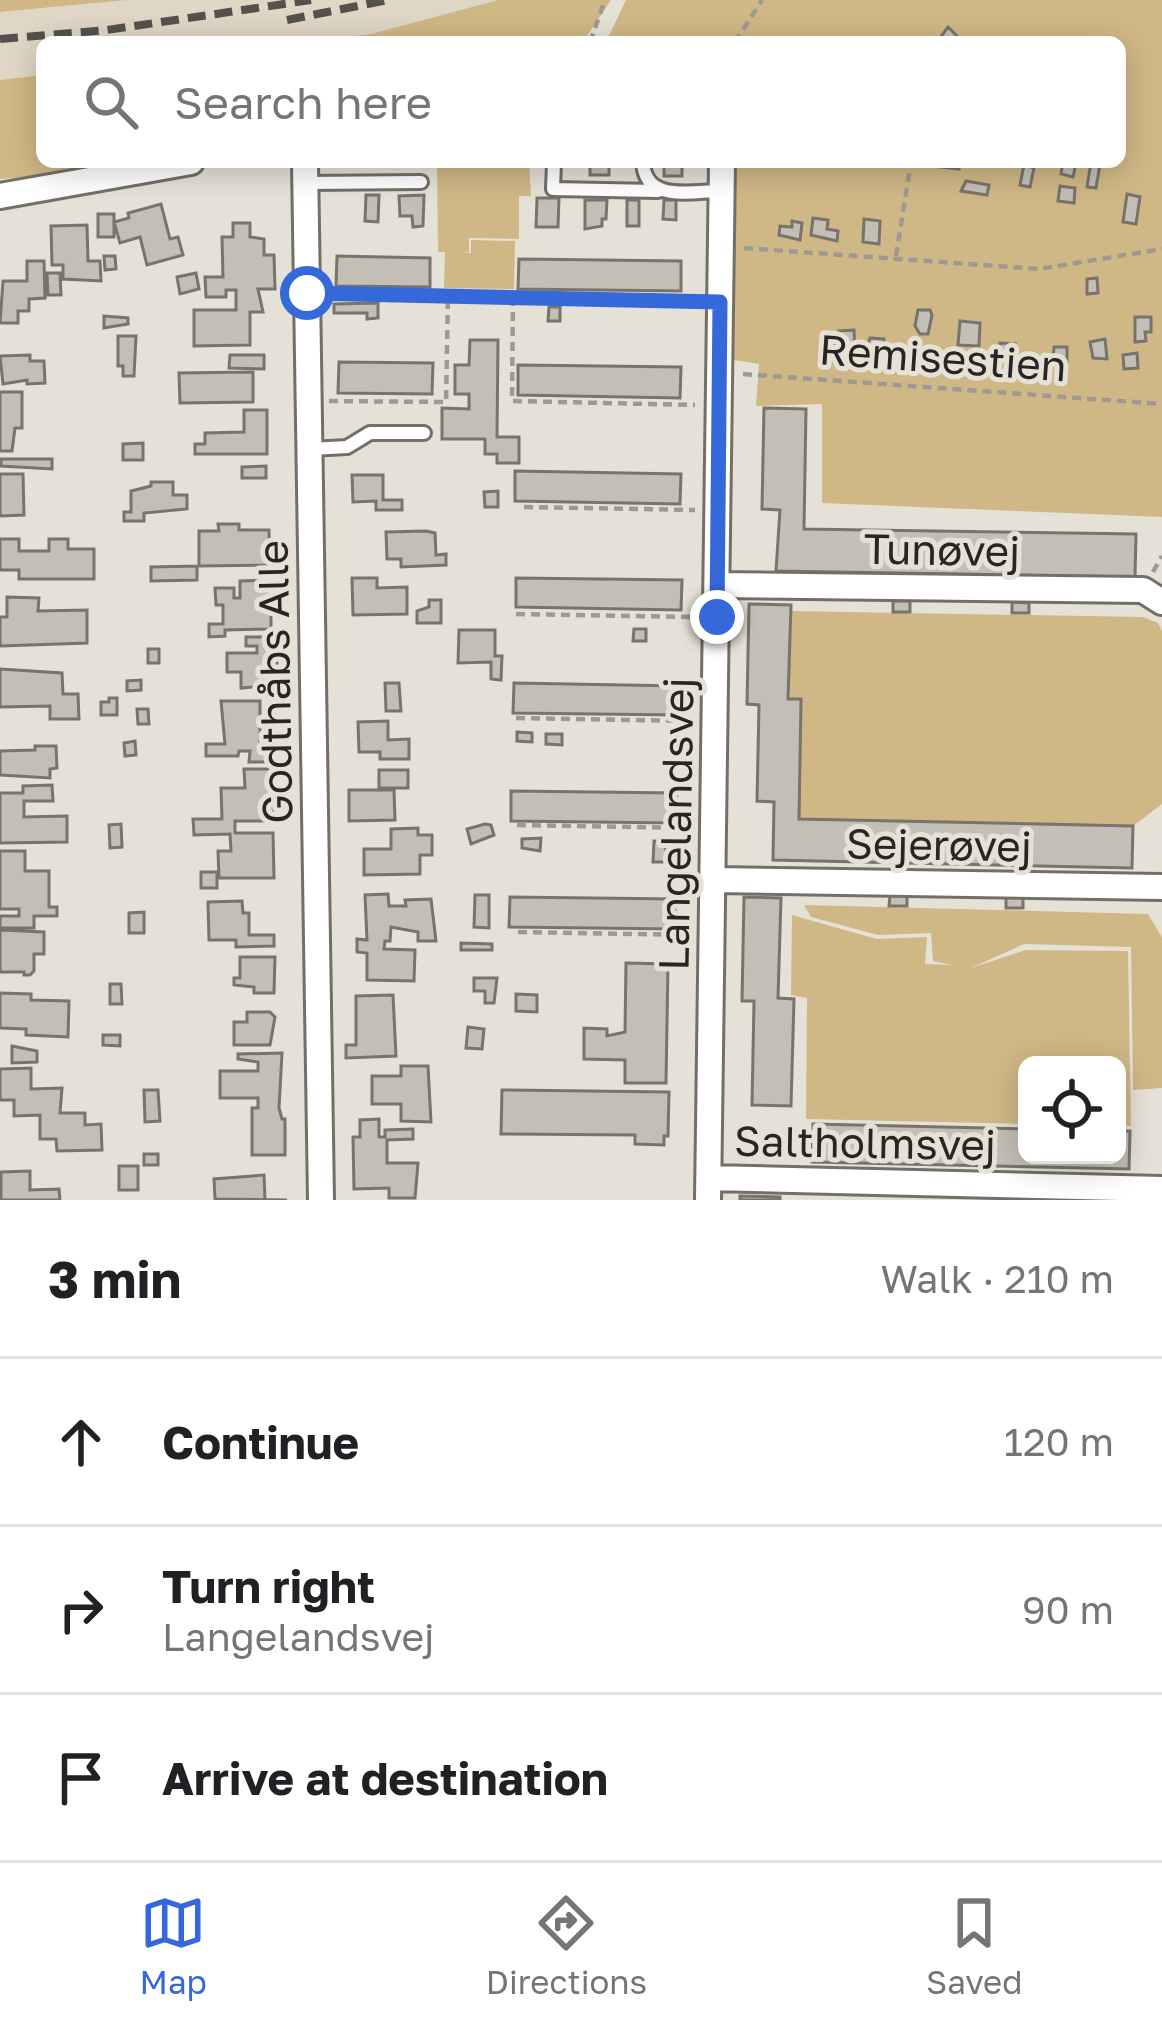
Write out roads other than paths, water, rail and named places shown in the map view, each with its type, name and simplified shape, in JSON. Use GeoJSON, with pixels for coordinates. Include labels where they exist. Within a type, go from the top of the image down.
{"type":"FeatureCollection","features":[{"type":"Feature","properties":{"kind":"street"},"geometry":{"type":"LineString","coordinates":[[0,196],[157,168]]}},
{"type":"Feature","properties":{"kind":"street","name":"Langelandsvej"},"geometry":{"type":"LineString","coordinates":[[709,1189],[722,168]]}},
{"type":"Feature","properties":{"kind":"street","name":"Godthåbs Alle"},"geometry":{"type":"LineString","coordinates":[[305,172],[321,1200]]}},
{"type":"Feature","properties":{"kind":"street","name":"Tunøvej"},"geometry":{"type":"LineString","coordinates":[[718,585],[1143,590],[1162,602]]}},
{"type":"Feature","properties":{"kind":"street","name":"Sejerøvej"},"geometry":{"type":"LineString","coordinates":[[714,880],[1162,887]]}},
{"type":"Feature","properties":{"kind":"street","name":"Saltholmsvej"},"geometry":{"type":"LineString","coordinates":[[709,1189],[1162,1189]]}},
{"type":"Feature","properties":{"kind":"lane"},"geometry":{"type":"LineString","coordinates":[[554,168],[554,189],[721,191]]}},
{"type":"Feature","properties":{"kind":"lane"},"geometry":{"type":"LineString","coordinates":[[645,168],[649,184],[658,191]]}},
{"type":"Feature","properties":{"kind":"lane"},"geometry":{"type":"LineString","coordinates":[[305,172],[422,182]]}},
{"type":"Feature","properties":{"kind":"lane"},"geometry":{"type":"LineString","coordinates":[[310,448],[347,447],[370,433],[424,433]]}},
{"type":"Feature","properties":{"kind":"railway"},"geometry":{"type":"LineString","coordinates":[[0,39],[107,30],[311,0]]}},
{"type":"Feature","properties":{"kind":"railway"},"geometry":{"type":"LineString","coordinates":[[287,20],[388,0]]}}]}
